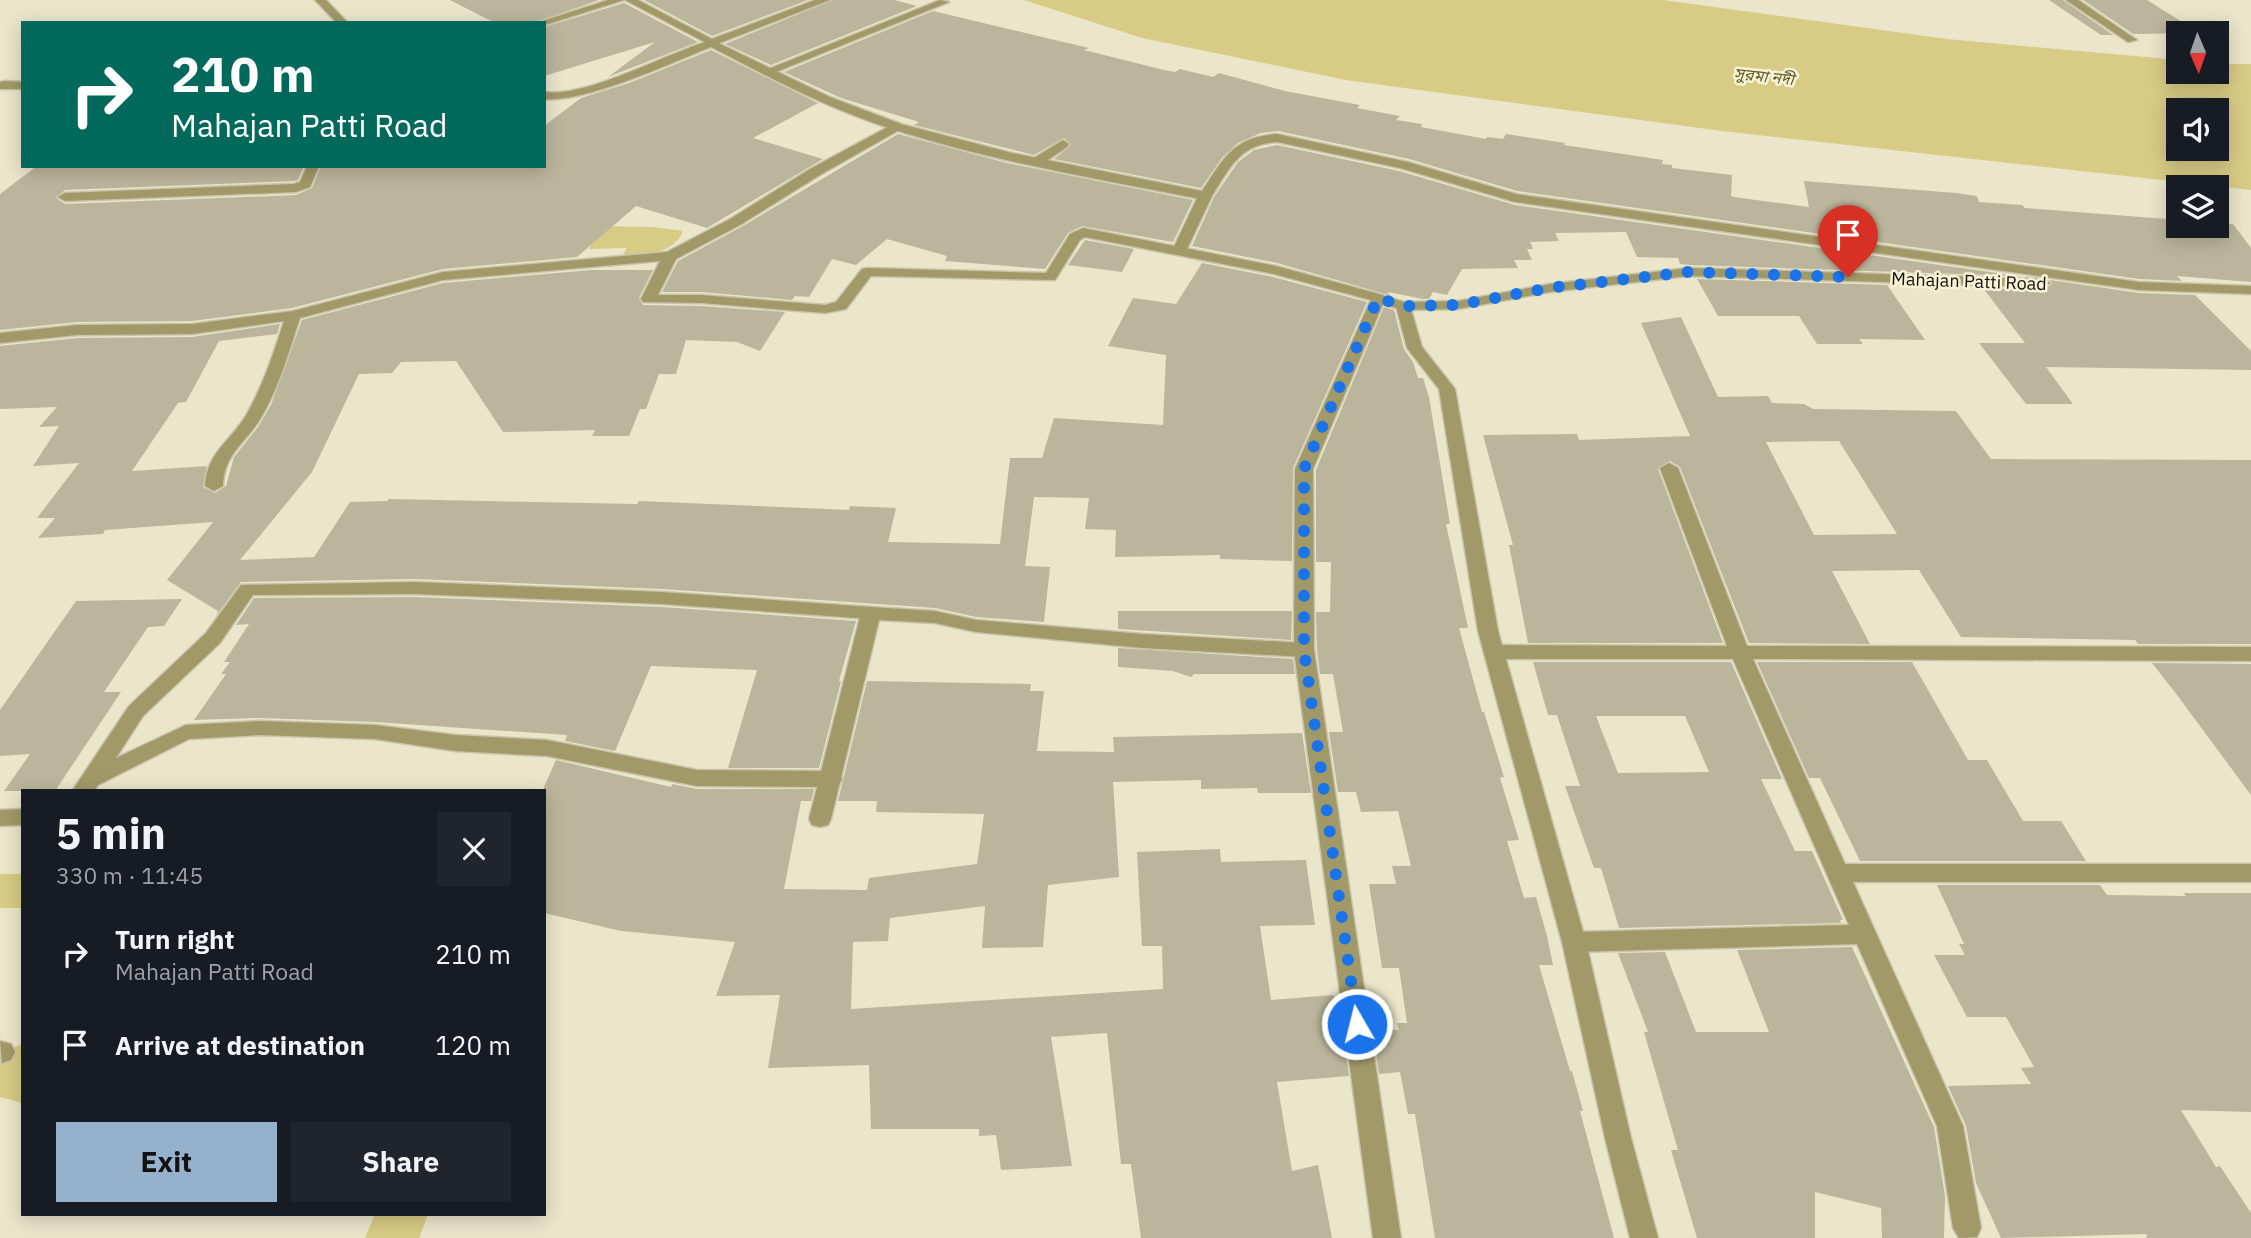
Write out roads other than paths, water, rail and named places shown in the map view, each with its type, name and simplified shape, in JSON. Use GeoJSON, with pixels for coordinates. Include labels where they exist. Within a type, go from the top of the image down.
{"type":"FeatureCollection","features":[{"type":"Feature","properties":{"kind":"street"},"geometry":{"type":"LineString","coordinates":[[320,0],[341,21]]}},
{"type":"Feature","properties":{"kind":"street"},"geometry":{"type":"LineString","coordinates":[[546,22],[619,0]]}},
{"type":"Feature","properties":{"kind":"street"},"geometry":{"type":"LineString","coordinates":[[630,0],[766,72],[858,113],[897,126],[1038,161],[1205,196]]}},
{"type":"Feature","properties":{"kind":"street"},"geometry":{"type":"LineString","coordinates":[[546,95],[561,97],[634,74],[732,33],[825,0]]}},
{"type":"Feature","properties":{"kind":"street"},"geometry":{"type":"LineString","coordinates":[[2071,0],[2132,40]]}},
{"type":"Feature","properties":{"kind":"street"},"geometry":{"type":"LineString","coordinates":[[766,72],[944,2]]}},
{"type":"Feature","properties":{"kind":"street"},"geometry":{"type":"LineString","coordinates":[[2,84],[21,86]]}},
{"type":"Feature","properties":{"kind":"street"},"geometry":{"type":"LineString","coordinates":[[0,338],[77,330],[192,329],[293,315],[443,276],[670,257],[736,222],[815,172],[897,126]]}},
{"type":"Feature","properties":{"kind":"street"},"geometry":{"type":"LineString","coordinates":[[1180,249],[1205,196],[1241,145],[1262,138],[1277,138],[1403,165],[1516,198],[2139,286],[2251,290]]}},
{"type":"Feature","properties":{"kind":"street"},"geometry":{"type":"LineString","coordinates":[[1038,161],[1063,144]]}},
{"type":"Feature","properties":{"kind":"street"},"geometry":{"type":"LineString","coordinates":[[65,197],[296,188],[304,184],[312,168]]}},
{"type":"Feature","properties":{"kind":"street","name":"Mahajan Patti Road"},"geometry":{"type":"LineString","coordinates":[[670,257],[648,299],[701,299],[825,310],[841,306],[867,272],[1050,277],[1075,237],[1083,232],[1276,270],[1403,306],[1458,305],[1549,288],[1688,272],[2139,286]]}},
{"type":"Feature","properties":{"kind":"street"},"geometry":{"type":"LineString","coordinates":[[1378,298],[1304,469],[1304,650],[1387,1238]]}},
{"type":"Feature","properties":{"kind":"street"},"geometry":{"type":"LineString","coordinates":[[1403,306],[1415,348],[1447,388],[1488,631],[1574,942],[1618,1138],[1644,1238]]}},
{"type":"Feature","properties":{"kind":"street"},"geometry":{"type":"LineString","coordinates":[[214,486],[215,467],[254,416],[276,370],[293,315]]}},
{"type":"Feature","properties":{"kind":"street"},"geometry":{"type":"LineString","coordinates":[[1670,468],[1739,651],[1950,1126],[1967,1228]]}},
{"type":"Feature","properties":{"kind":"street"},"geometry":{"type":"LineString","coordinates":[[88,785],[136,711],[214,638],[248,589],[442,589],[662,598],[935,617],[976,626],[1142,641],[1304,650]]}},
{"type":"Feature","properties":{"kind":"street"},"geometry":{"type":"LineString","coordinates":[[820,818],[871,613]]}},
{"type":"Feature","properties":{"kind":"street"},"geometry":{"type":"LineString","coordinates":[[1494,652],[2251,654]]}},
{"type":"Feature","properties":{"kind":"street"},"geometry":{"type":"LineString","coordinates":[[88,785],[186,732],[259,728],[375,732],[455,743],[547,748],[697,778],[831,779]]}},
{"type":"Feature","properties":{"kind":"street"},"geometry":{"type":"LineString","coordinates":[[0,818],[21,817]]}},
{"type":"Feature","properties":{"kind":"street"},"geometry":{"type":"LineString","coordinates":[[1837,873],[2251,873]]}},
{"type":"Feature","properties":{"kind":"street"},"geometry":{"type":"LineString","coordinates":[[1574,942],[1864,934]]}},
{"type":"Feature","properties":{"kind":"water","name":"সুরমা নদী"},"geometry":{"type":"Polygon","coordinates":[[[1024,0],[1663,0],[1947,39],[2166,59],[2166,84],[2230,84],[2230,64],[2251,64],[2251,190],[2229,188],[2229,175],[2166,175],[2166,181],[1722,131],[1346,80],[1142,38],[1024,0]]]}},
{"type":"Feature","properties":{"kind":"water"},"geometry":{"type":"Polygon","coordinates":[[[598,226],[653,227],[683,231],[672,245],[658,252],[623,255],[627,248],[589,249],[591,245],[588,240],[598,226]]]}},
{"type":"Feature","properties":{"kind":"waterway"},"geometry":{"type":"LineString","coordinates":[[0,891],[21,891]]}},
{"type":"Feature","properties":{"kind":"waterway"},"geometry":{"type":"LineString","coordinates":[[21,1068],[13,1080],[21,1081]]}},
{"type":"Feature","properties":{"kind":"waterway"},"geometry":{"type":"LineString","coordinates":[[392,1238],[401,1216]]}}]}
